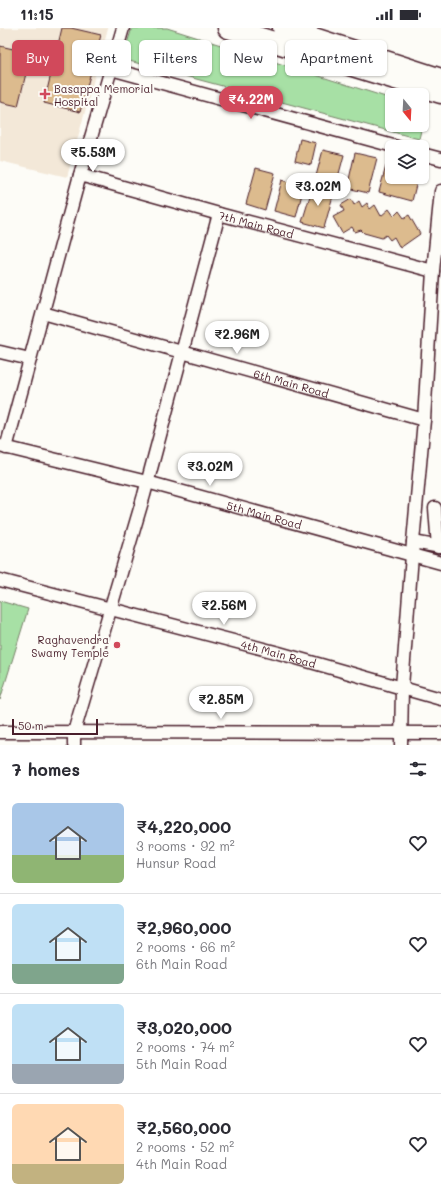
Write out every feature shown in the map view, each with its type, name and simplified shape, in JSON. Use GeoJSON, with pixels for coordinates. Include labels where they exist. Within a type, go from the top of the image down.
{"type":"FeatureCollection","features":[{"type":"Feature","properties":{"kind":"main road"},"geometry":{"type":"LineString","coordinates":[[228,28],[441,93]]}},
{"type":"Feature","properties":{"kind":"main road"},"geometry":{"type":"LineString","coordinates":[[283,28],[441,79]]}},
{"type":"Feature","properties":{"kind":"street"},"geometry":{"type":"LineString","coordinates":[[119,40],[123,28]]}},
{"type":"Feature","properties":{"kind":"street"},"geometry":{"type":"LineString","coordinates":[[131,74],[385,144]]}},
{"type":"Feature","properties":{"kind":"street"},"geometry":{"type":"LineString","coordinates":[[3,447],[30,359],[80,175],[109,76]]}},
{"type":"Feature","properties":{"kind":"street"},"geometry":{"type":"LineString","coordinates":[[429,156],[441,159]]}},
{"type":"Feature","properties":{"kind":"street","name":"7th Main Road"},"geometry":{"type":"LineString","coordinates":[[80,175],[433,271]]}},
{"type":"Feature","properties":{"kind":"street"},"geometry":{"type":"LineString","coordinates":[[401,739],[402,687],[424,420],[433,271],[441,191]]}},
{"type":"Feature","properties":{"kind":"street"},"geometry":{"type":"LineString","coordinates":[[74,745],[74,732],[147,482],[219,214]]}},
{"type":"Feature","properties":{"kind":"street","name":"6th Main Road"},"geometry":{"type":"LineString","coordinates":[[43,313],[424,420]]}},
{"type":"Feature","properties":{"kind":"street"},"geometry":{"type":"LineString","coordinates":[[0,352],[30,359]]}},
{"type":"Feature","properties":{"kind":"street","name":"5th Main Road"},"geometry":{"type":"LineString","coordinates":[[3,447],[147,482],[441,563]]}},
{"type":"Feature","properties":{"kind":"street"},"geometry":{"type":"LineString","coordinates":[[413,542],[440,547],[438,507],[416,511]]}},
{"type":"Feature","properties":{"kind":"street","name":"4th Main Road"},"geometry":{"type":"LineString","coordinates":[[0,580],[279,652],[441,699]]}},
{"type":"Feature","properties":{"kind":"street"},"geometry":{"type":"LineString","coordinates":[[0,732],[74,732],[401,739],[441,733]]}},
{"type":"Feature","properties":{"kind":"shaded area","name":"Basappa Memorial Hospital"},"geometry":{"type":"Polygon","coordinates":[[[0,28],[108,28],[105,40],[72,40],[72,76],[95,76],[67,177],[0,161],[0,28]]]}},
{"type":"Feature","properties":{"kind":"green space"},"geometry":{"type":"Polygon","coordinates":[[[132,28],[167,28],[205,40],[139,40],[139,64],[131,61],[131,40],[128,40],[132,28]]]}},
{"type":"Feature","properties":{"kind":"green space"},"geometry":{"type":"Polygon","coordinates":[[[212,42],[220,45],[220,76],[277,76],[277,63],[285,65],[285,76],[319,76],[385,97],[385,130],[185,76],[212,76],[212,42]]]}},
{"type":"Feature","properties":{"kind":"green space"},"geometry":{"type":"Polygon","coordinates":[[[393,132],[421,132],[419,139],[393,132]]]}},
{"type":"Feature","properties":{"kind":"green space"},"geometry":{"type":"Polygon","coordinates":[[[0,601],[28,609],[0,700],[0,601]]]}},
{"type":"Feature","properties":{"kind":"building"},"geometry":{"type":"Polygon","coordinates":[[[62,28],[71,28],[101,35],[100,40],[72,40],[72,76],[90,76],[80,112],[44,103],[50,76],[64,76],[64,40],[59,40],[62,28]]]}},
{"type":"Feature","properties":{"kind":"building"},"geometry":{"type":"Polygon","coordinates":[[[0,46],[12,49],[12,76],[25,76],[18,106],[0,102],[0,46]]]}},
{"type":"Feature","properties":{"kind":"building"},"geometry":{"type":"Polygon","coordinates":[[[300,139],[316,143],[311,165],[295,161],[300,139]]]}},
{"type":"Feature","properties":{"kind":"building"},"geometry":{"type":"Polygon","coordinates":[[[323,150],[344,155],[337,181],[316,176],[323,150]]]}},
{"type":"Feature","properties":{"kind":"building"},"geometry":{"type":"Polygon","coordinates":[[[355,153],[377,158],[368,193],[347,188],[355,153]]]}},
{"type":"Feature","properties":{"kind":"building"},"geometry":{"type":"Polygon","coordinates":[[[256,168],[275,173],[265,210],[246,204],[256,168]]]}},
{"type":"Feature","properties":{"kind":"building"},"geometry":{"type":"Polygon","coordinates":[[[385,170],[385,184],[416,184],[412,201],[379,192],[385,170]]]}},
{"type":"Feature","properties":{"kind":"building"},"geometry":{"type":"Polygon","coordinates":[[[282,180],[304,186],[296,217],[274,211],[282,180]]]}},
{"type":"Feature","properties":{"kind":"building"},"geometry":{"type":"Polygon","coordinates":[[[313,186],[334,192],[324,228],[302,222],[313,186]]]}},
{"type":"Feature","properties":{"kind":"building"},"geometry":{"type":"Polygon","coordinates":[[[351,199],[354,205],[359,201],[362,207],[367,203],[370,209],[375,205],[381,216],[389,209],[394,216],[399,211],[404,218],[409,215],[420,234],[400,248],[394,237],[390,240],[386,235],[382,238],[364,233],[361,230],[355,232],[352,227],[342,233],[333,217],[344,211],[341,205],[351,199]]]}},
{"type":"Feature","properties":{"kind":"place","name":"Basappa Memorial Hospital"},"geometry":{"type":"Point","coordinates":[45,94]}},
{"type":"Feature","properties":{"kind":"place","name":"Raghavendra Swamy Temple"},"geometry":{"type":"Point","coordinates":[117,645]}}]}
